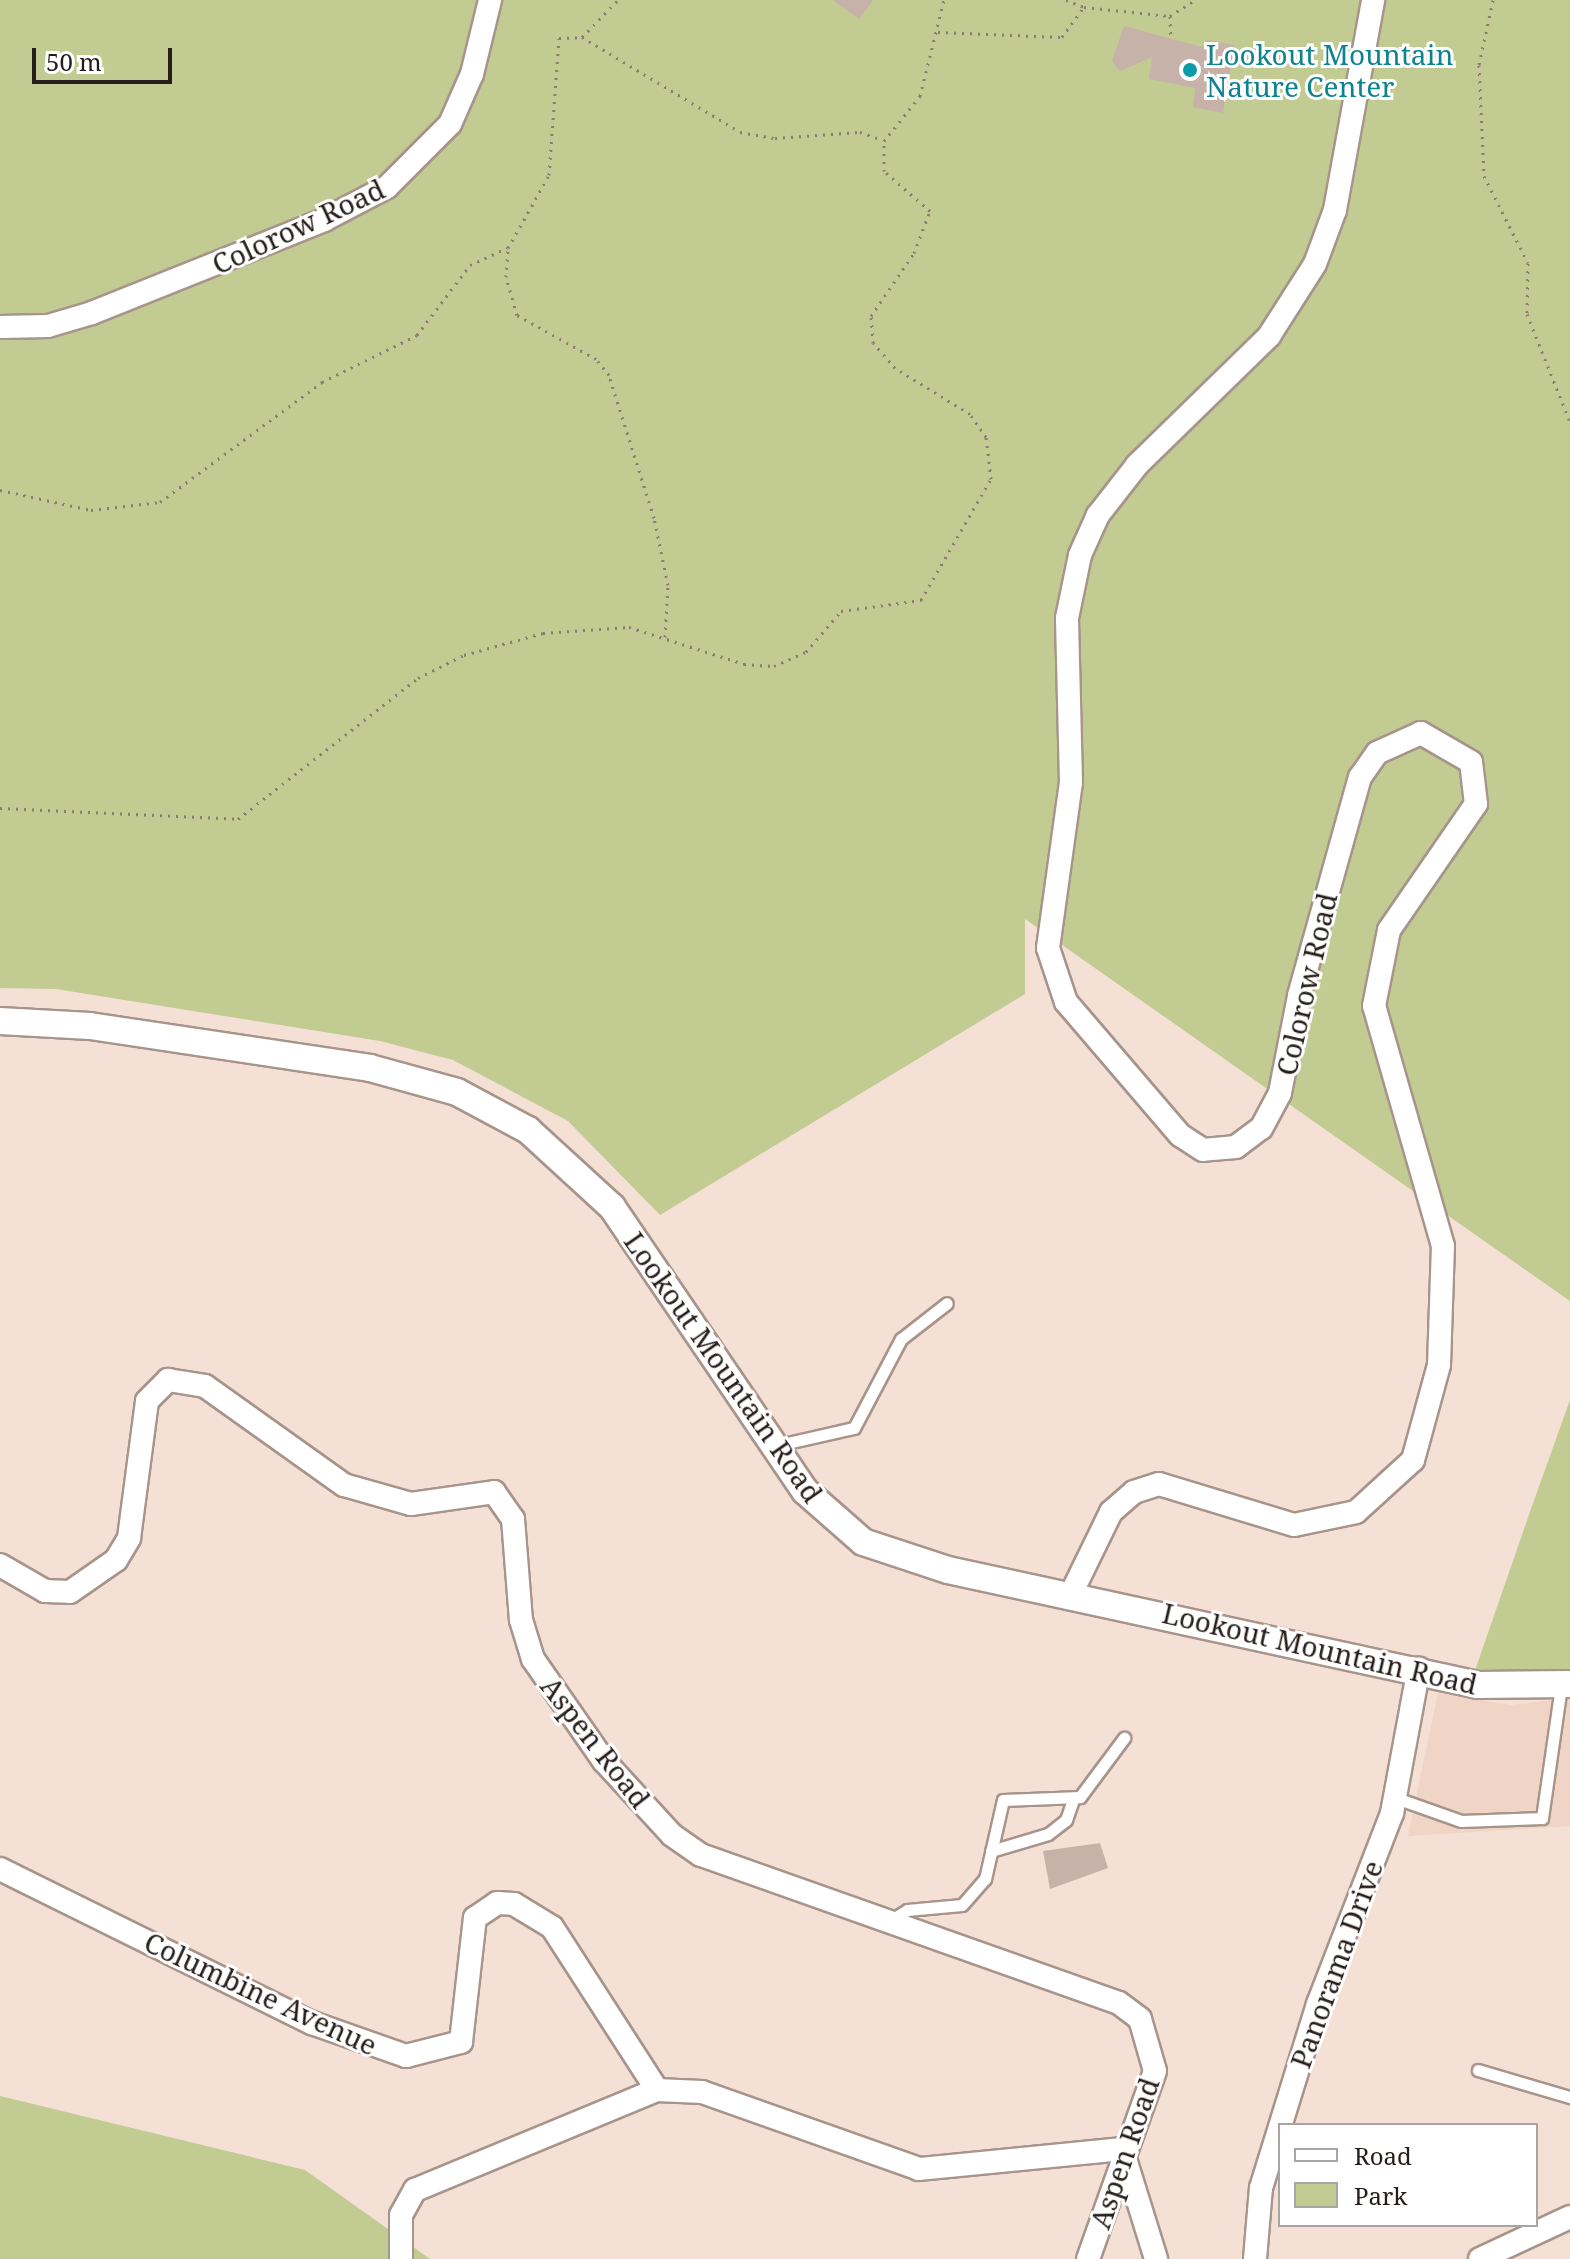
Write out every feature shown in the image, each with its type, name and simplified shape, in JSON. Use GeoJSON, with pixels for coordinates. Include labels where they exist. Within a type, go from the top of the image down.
{"type":"FeatureCollection","features":[{"type":"Feature","properties":{"kind":"street","name":"Colorow Road"},"geometry":{"type":"LineString","coordinates":[[0,327],[48,326],[92,313],[324,220],[395,182],[450,124],[472,74],[490,0]]}},
{"type":"Feature","properties":{"kind":"street","name":"Colorow Road"},"geometry":{"type":"LineString","coordinates":[[1072,1592],[1111,1512],[1134,1492],[1159,1484],[1294,1525],[1356,1512],[1413,1460],[1439,1365],[1443,1246],[1374,1006],[1389,930],[1476,804],[1471,762],[1421,733],[1377,753],[1360,777],[1299,996],[1280,1093],[1261,1128],[1236,1147],[1203,1150],[1180,1135],[1079,1021],[1056,983],[1047,920],[1071,783],[1067,618],[1080,555],[1114,493],[1269,336],[1315,264],[1335,210],[1373,0]]}},
{"type":"Feature","properties":{"kind":"street","name":"Lookout Mountain Road"},"geometry":{"type":"LineString","coordinates":[[0,1021],[90,1026],[370,1068],[457,1092],[528,1130],[612,1207],[805,1491],[863,1542],[948,1570],[1072,1592],[1419,1668],[1478,1685],[1566,1685]]}},
{"type":"Feature","properties":{"kind":"street","name":"Aspen Road"},"geometry":{"type":"LineString","coordinates":[[0,1565],[45,1591],[70,1592],[116,1560],[129,1538],[147,1401],[168,1380],[205,1386],[344,1485],[411,1504],[494,1492],[513,1519],[521,1620],[533,1659],[604,1761],[672,1835],[701,1855],[884,1925],[1119,2003],[1140,2019],[1155,2071],[1122,2149],[1088,2259]]}},
{"type":"Feature","properties":{"kind":"street","name":"Panorama Drive"},"geometry":{"type":"LineString","coordinates":[[1280,2123],[1396,1798],[1419,1668]]}},
{"type":"Feature","properties":{"kind":"street","name":"Columbine Avenue"},"geometry":{"type":"LineString","coordinates":[[0,1869],[312,2023],[406,2056],[461,2042],[475,1918],[497,1903],[514,1904],[552,1927],[657,2090]]}},
{"type":"Feature","properties":{"kind":"street"},"geometry":{"type":"LineString","coordinates":[[401,2259],[401,2215],[415,2190],[657,2090],[702,2092],[919,2169],[1122,2149],[1156,2259]]}},
{"type":"Feature","properties":{"kind":"street","name":"Panorama Drive"},"geometry":{"type":"LineString","coordinates":[[1255,2259],[1261,2188],[1278,2129]]}},
{"type":"Feature","properties":{"kind":"street"},"geometry":{"type":"LineString","coordinates":[[1480,2259],[1570,2217]]}},
{"type":"Feature","properties":{"kind":"lane"},"geometry":{"type":"LineString","coordinates":[[774,1446],[854,1428],[901,1339],[947,1303]]}},
{"type":"Feature","properties":{"kind":"lane"},"geometry":{"type":"LineString","coordinates":[[1396,1798],[1461,1821],[1542,1818],[1566,1685]]}},
{"type":"Feature","properties":{"kind":"lane"},"geometry":{"type":"LineString","coordinates":[[991,1851],[1048,1834],[1066,1820],[1073,1800],[1124,1738]]}},
{"type":"Feature","properties":{"kind":"lane"},"geometry":{"type":"LineString","coordinates":[[884,1925],[907,1910],[962,1905],[985,1879],[1000,1805],[1011,1795],[1073,1800]]}},
{"type":"Feature","properties":{"kind":"lane"},"geometry":{"type":"LineString","coordinates":[[1478,2070],[1570,2097]]}},
{"type":"Feature","properties":{"kind":"path"},"geometry":{"type":"LineString","coordinates":[[582,37],[618,0]]}},
{"type":"Feature","properties":{"kind":"path"},"geometry":{"type":"LineString","coordinates":[[0,808],[238,819],[448,662],[557,632],[629,627],[744,664],[774,666],[806,652],[841,611],[921,600],[991,479],[986,437],[970,414],[895,368],[873,343],[871,316],[914,253],[930,211],[884,171],[884,141],[920,96],[944,0]]}},
{"type":"Feature","properties":{"kind":"path"},"geometry":{"type":"LineString","coordinates":[[1066,0],[1084,7],[1170,16],[1195,0]]}},
{"type":"Feature","properties":{"kind":"path"},"geometry":{"type":"LineString","coordinates":[[1493,0],[1479,65],[1484,176],[1528,263],[1527,314],[1570,422]]}},
{"type":"Feature","properties":{"kind":"path"},"geometry":{"type":"LineString","coordinates":[[938,32],[1062,37],[1084,7]]}},
{"type":"Feature","properties":{"kind":"path"},"geometry":{"type":"LineString","coordinates":[[1170,16],[1171,39]]}},
{"type":"Feature","properties":{"kind":"path"},"geometry":{"type":"LineString","coordinates":[[0,490],[91,510],[160,502],[322,382],[417,335],[470,265],[508,248],[549,175],[559,38],[582,37],[740,132],[775,138],[860,132],[884,141]]}},
{"type":"Feature","properties":{"kind":"path"},"geometry":{"type":"LineString","coordinates":[[508,248],[517,315],[596,359],[609,375],[654,518],[668,585],[665,637]]}},
{"type":"Feature","properties":{"kind":"shaded area"},"geometry":{"type":"Polygon","coordinates":[[[1438,1693],[1511,1705],[1570,1698],[1570,1826],[1408,1836],[1438,1693]]]}},
{"type":"Feature","properties":{"kind":"green space"},"geometry":{"type":"Polygon","coordinates":[[[0,0],[1570,0],[1570,1301],[1025,919],[1025,994],[660,1215],[568,1121],[453,1060],[380,1041],[56,989],[0,988],[0,0]]]}},
{"type":"Feature","properties":{"kind":"green space"},"geometry":{"type":"Polygon","coordinates":[[[1570,1400],[1570,1676],[1471,1682],[1532,1506],[1570,1400]]]}},
{"type":"Feature","properties":{"kind":"green space"},"geometry":{"type":"Polygon","coordinates":[[[0,2096],[305,2170],[430,2259],[0,2259],[0,2096]]]}},
{"type":"Feature","properties":{"kind":"building"},"geometry":{"type":"Polygon","coordinates":[[[833,0],[873,0],[859,19],[833,0]]]}},
{"type":"Feature","properties":{"kind":"building","name":"Lookout Mountain Nature Center"},"geometry":{"type":"Polygon","coordinates":[[[1124,26],[1205,48],[1207,40],[1235,45],[1223,113],[1193,107],[1195,88],[1149,79],[1152,57],[1120,71],[1112,61],[1124,26]]]}},
{"type":"Feature","properties":{"kind":"building"},"geometry":{"type":"Polygon","coordinates":[[[1100,1843],[1108,1868],[1050,1889],[1043,1851],[1100,1843]]]}},
{"type":"Feature","properties":{"kind":"place","name":"Lookout Mountain Nature Center"},"geometry":{"type":"Point","coordinates":[1190,70]}}]}
